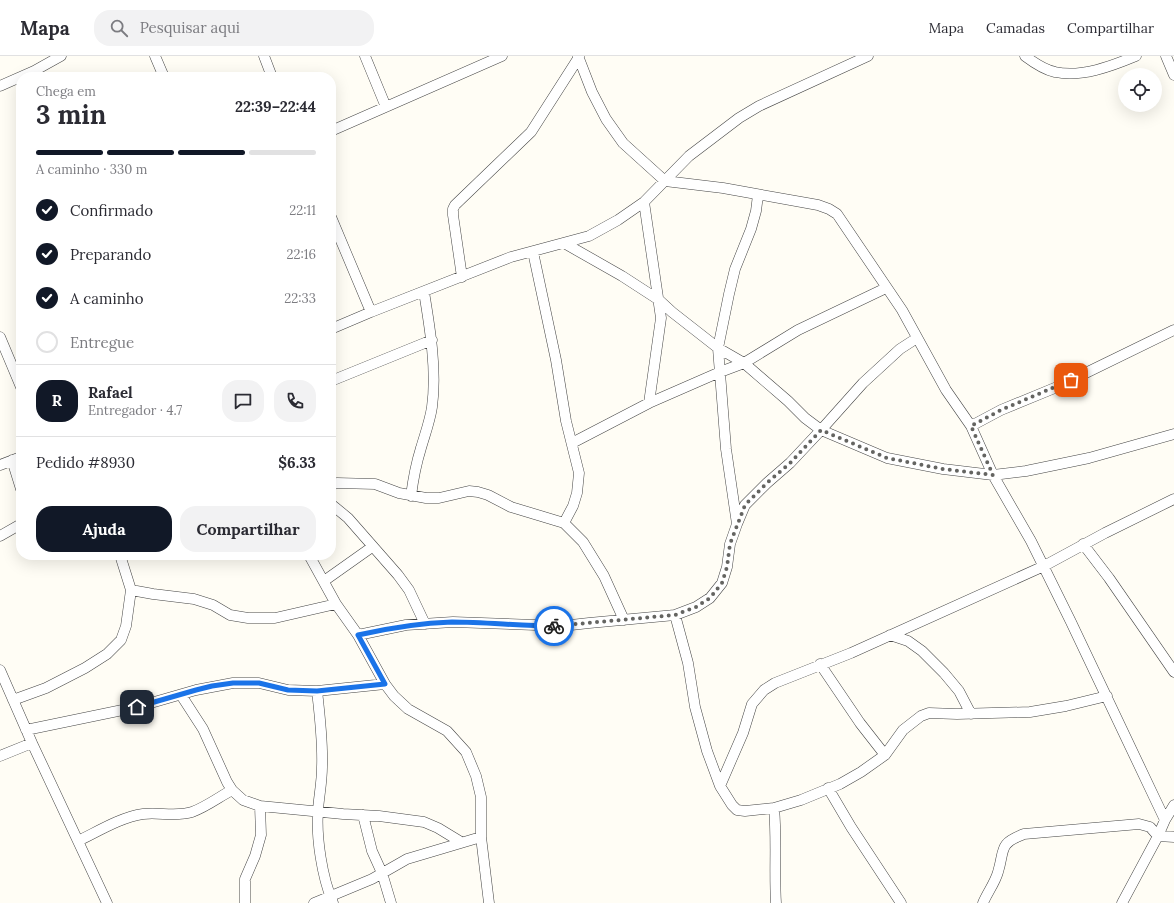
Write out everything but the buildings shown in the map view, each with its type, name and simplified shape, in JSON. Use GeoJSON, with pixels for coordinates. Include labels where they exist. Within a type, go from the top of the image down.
{"type":"FeatureCollection","features":[{"type":"Feature","properties":{"kind":"street"},"geometry":{"type":"LineString","coordinates":[[32,72],[61,56]]}},
{"type":"Feature","properties":{"kind":"street"},"geometry":{"type":"LineString","coordinates":[[155,56],[162,72]]}},
{"type":"Feature","properties":{"kind":"street"},"geometry":{"type":"LineString","coordinates":[[264,56],[270,72]]}},
{"type":"Feature","properties":{"kind":"street"},"geometry":{"type":"LineString","coordinates":[[365,56],[386,107]]}},
{"type":"Feature","properties":{"kind":"street"},"geometry":{"type":"LineString","coordinates":[[336,129],[502,56]]}},
{"type":"Feature","properties":{"kind":"street"},"geometry":{"type":"LineString","coordinates":[[578,56],[592,92],[606,119],[623,143],[665,181],[724,188],[818,205],[829,209],[836,214],[902,310],[916,338],[946,390],[971,426],[993,475],[1044,566],[1165,820]]}},
{"type":"Feature","properties":{"kind":"street"},"geometry":{"type":"LineString","coordinates":[[462,277],[453,215],[455,204],[531,132],[578,56]]}},
{"type":"Feature","properties":{"kind":"street"},"geometry":{"type":"LineString","coordinates":[[336,327],[511,257],[589,236],[618,220],[644,202],[689,156],[739,118],[759,106],[868,56]]}},
{"type":"Feature","properties":{"kind":"street"},"geometry":{"type":"LineString","coordinates":[[1025,56],[1031,61],[1054,72],[1071,74],[1096,70],[1136,56]]}},
{"type":"Feature","properties":{"kind":"street"},"geometry":{"type":"LineString","coordinates":[[1166,56],[1174,75]]}},
{"type":"Feature","properties":{"kind":"street"},"geometry":{"type":"LineString","coordinates":[[0,86],[16,79]]}},
{"type":"Feature","properties":{"kind":"street"},"geometry":{"type":"LineString","coordinates":[[737,524],[726,449],[718,348],[735,269],[752,229],[758,195]]}},
{"type":"Feature","properties":{"kind":"street"},"geometry":{"type":"LineString","coordinates":[[644,202],[661,318],[649,403]]}},
{"type":"Feature","properties":{"kind":"street"},"geometry":{"type":"LineString","coordinates":[[336,229],[372,312]]}},
{"type":"Feature","properties":{"kind":"street"},"geometry":{"type":"LineString","coordinates":[[564,243],[622,276],[659,300],[718,348],[744,363],[788,401],[805,418],[821,430],[887,458],[943,469],[993,475],[1026,471],[1088,458],[1174,434]]}},
{"type":"Feature","properties":{"kind":"street"},"geometry":{"type":"LineString","coordinates":[[533,252],[556,360],[566,420],[579,473],[577,493],[564,522]]}},
{"type":"Feature","properties":{"kind":"street"},"geometry":{"type":"LineString","coordinates":[[572,443],[649,403],[744,363],[798,330],[886,288]]}},
{"type":"Feature","properties":{"kind":"street"},"geometry":{"type":"LineString","coordinates":[[411,496],[415,472],[429,426],[432,406],[432,340],[424,292]]}},
{"type":"Feature","properties":{"kind":"street"},"geometry":{"type":"LineString","coordinates":[[971,426],[1001,410],[1057,387],[1174,330]]}},
{"type":"Feature","properties":{"kind":"street"},"geometry":{"type":"LineString","coordinates":[[0,337],[16,375]]}},
{"type":"Feature","properties":{"kind":"street"},"geometry":{"type":"LineString","coordinates":[[358,635],[406,626],[453,622],[562,626],[675,615],[696,607],[710,598],[722,583],[727,567],[730,544],[745,505],[790,463],[863,382],[900,349],[916,338]]}},
{"type":"Feature","properties":{"kind":"street"},"geometry":{"type":"LineString","coordinates":[[336,379],[432,340]]}},
{"type":"Feature","properties":{"kind":"street"},"geometry":{"type":"LineString","coordinates":[[0,465],[16,458]]}},
{"type":"Feature","properties":{"kind":"street"},"geometry":{"type":"LineString","coordinates":[[336,483],[375,484],[411,496],[426,498],[439,498],[469,491],[478,492],[488,495],[511,507],[564,522],[583,542],[604,576],[624,620]]}},
{"type":"Feature","properties":{"kind":"street"},"geometry":{"type":"LineString","coordinates":[[720,786],[743,733],[752,704],[764,690],[775,683],[852,652],[962,604],[1044,566],[1084,544],[1174,499]]}},
{"type":"Feature","properties":{"kind":"street"},"geometry":{"type":"LineString","coordinates":[[336,508],[348,518],[398,575],[409,590],[425,624]]}},
{"type":"Feature","properties":{"kind":"street"},"geometry":{"type":"LineString","coordinates":[[0,536],[16,527]]}},
{"type":"Feature","properties":{"kind":"street"},"geometry":{"type":"LineString","coordinates":[[1084,544],[1174,672]]}},
{"type":"Feature","properties":{"kind":"street"},"geometry":{"type":"LineString","coordinates":[[324,581],[372,547]]}},
{"type":"Feature","properties":{"kind":"street"},"geometry":{"type":"LineString","coordinates":[[13,700],[46,688],[85,668],[107,654],[121,640],[126,626],[131,590],[122,560]]}},
{"type":"Feature","properties":{"kind":"street"},"geometry":{"type":"LineString","coordinates":[[313,560],[336,604],[358,635],[385,684],[394,696],[408,709],[447,731],[466,752],[476,776],[481,797],[481,837],[489,903]]}},
{"type":"Feature","properties":{"kind":"street"},"geometry":{"type":"LineString","coordinates":[[131,590],[194,598],[213,605],[230,615],[248,618],[275,618],[336,604]]}},
{"type":"Feature","properties":{"kind":"street"},"geometry":{"type":"LineString","coordinates":[[675,615],[688,663],[695,707],[708,751],[720,786],[737,810],[745,811],[774,808],[801,800],[861,772],[885,755],[903,730],[921,716],[929,713],[971,714],[1030,712],[1066,706],[1107,696]]}},
{"type":"Feature","properties":{"kind":"street"},"geometry":{"type":"LineString","coordinates":[[890,635],[908,641],[922,651],[944,673],[959,691],[971,714]]}},
{"type":"Feature","properties":{"kind":"street"},"geometry":{"type":"LineString","coordinates":[[820,664],[860,723],[885,755]]}},
{"type":"Feature","properties":{"kind":"street"},"geometry":{"type":"LineString","coordinates":[[0,670],[26,730],[107,903]]}},
{"type":"Feature","properties":{"kind":"street"},"geometry":{"type":"LineString","coordinates":[[26,730],[137,707],[212,686],[233,683],[259,683],[288,690],[317,691],[385,684]]}},
{"type":"Feature","properties":{"kind":"street"},"geometry":{"type":"LineString","coordinates":[[317,691],[323,750],[318,812],[320,854],[332,900]]}},
{"type":"Feature","properties":{"kind":"street"},"geometry":{"type":"LineString","coordinates":[[181,695],[203,729],[227,782],[232,790],[243,800],[260,806],[406,819],[424,822],[438,828],[461,842]]}},
{"type":"Feature","properties":{"kind":"street"},"geometry":{"type":"LineString","coordinates":[[0,756],[32,743]]}},
{"type":"Feature","properties":{"kind":"street"},"geometry":{"type":"LineString","coordinates":[[828,788],[851,827],[902,903]]}},
{"type":"Feature","properties":{"kind":"street"},"geometry":{"type":"LineString","coordinates":[[78,841],[115,823],[140,815],[157,813],[184,814],[193,812],[232,790]]}},
{"type":"Feature","properties":{"kind":"street"},"geometry":{"type":"LineString","coordinates":[[1122,903],[1174,805]]}},
{"type":"Feature","properties":{"kind":"street"},"geometry":{"type":"LineString","coordinates":[[245,903],[245,879],[255,856],[261,835],[260,806]]}},
{"type":"Feature","properties":{"kind":"street"},"geometry":{"type":"LineString","coordinates":[[774,808],[776,829],[774,882],[776,903]]}},
{"type":"Feature","properties":{"kind":"street"},"geometry":{"type":"LineString","coordinates":[[363,815],[372,851],[382,873],[391,903]]}},
{"type":"Feature","properties":{"kind":"street"},"geometry":{"type":"LineString","coordinates":[[983,903],[998,873],[1004,846],[1010,839],[1024,834],[1139,824],[1150,826],[1158,836],[1174,837]]}},
{"type":"Feature","properties":{"kind":"street"},"geometry":{"type":"LineString","coordinates":[[314,903],[332,900],[407,860],[481,837]]}},
{"type":"Feature","properties":{"kind":"way so far"},"geometry":{"type":"LineString","coordinates":[[554,626],[675,615],[696,607],[710,598],[722,583],[727,567],[730,544],[745,505],[790,463],[821,430],[887,458],[943,469],[993,475],[971,426],[1001,410],[1071,380]]}},
{"type":"Feature","properties":{"kind":"route"},"geometry":{"type":"LineString","coordinates":[[137,707],[212,686],[233,683],[259,683],[288,690],[317,691],[385,684],[358,635],[381,630],[406,626],[453,622],[554,626]]}}]}
